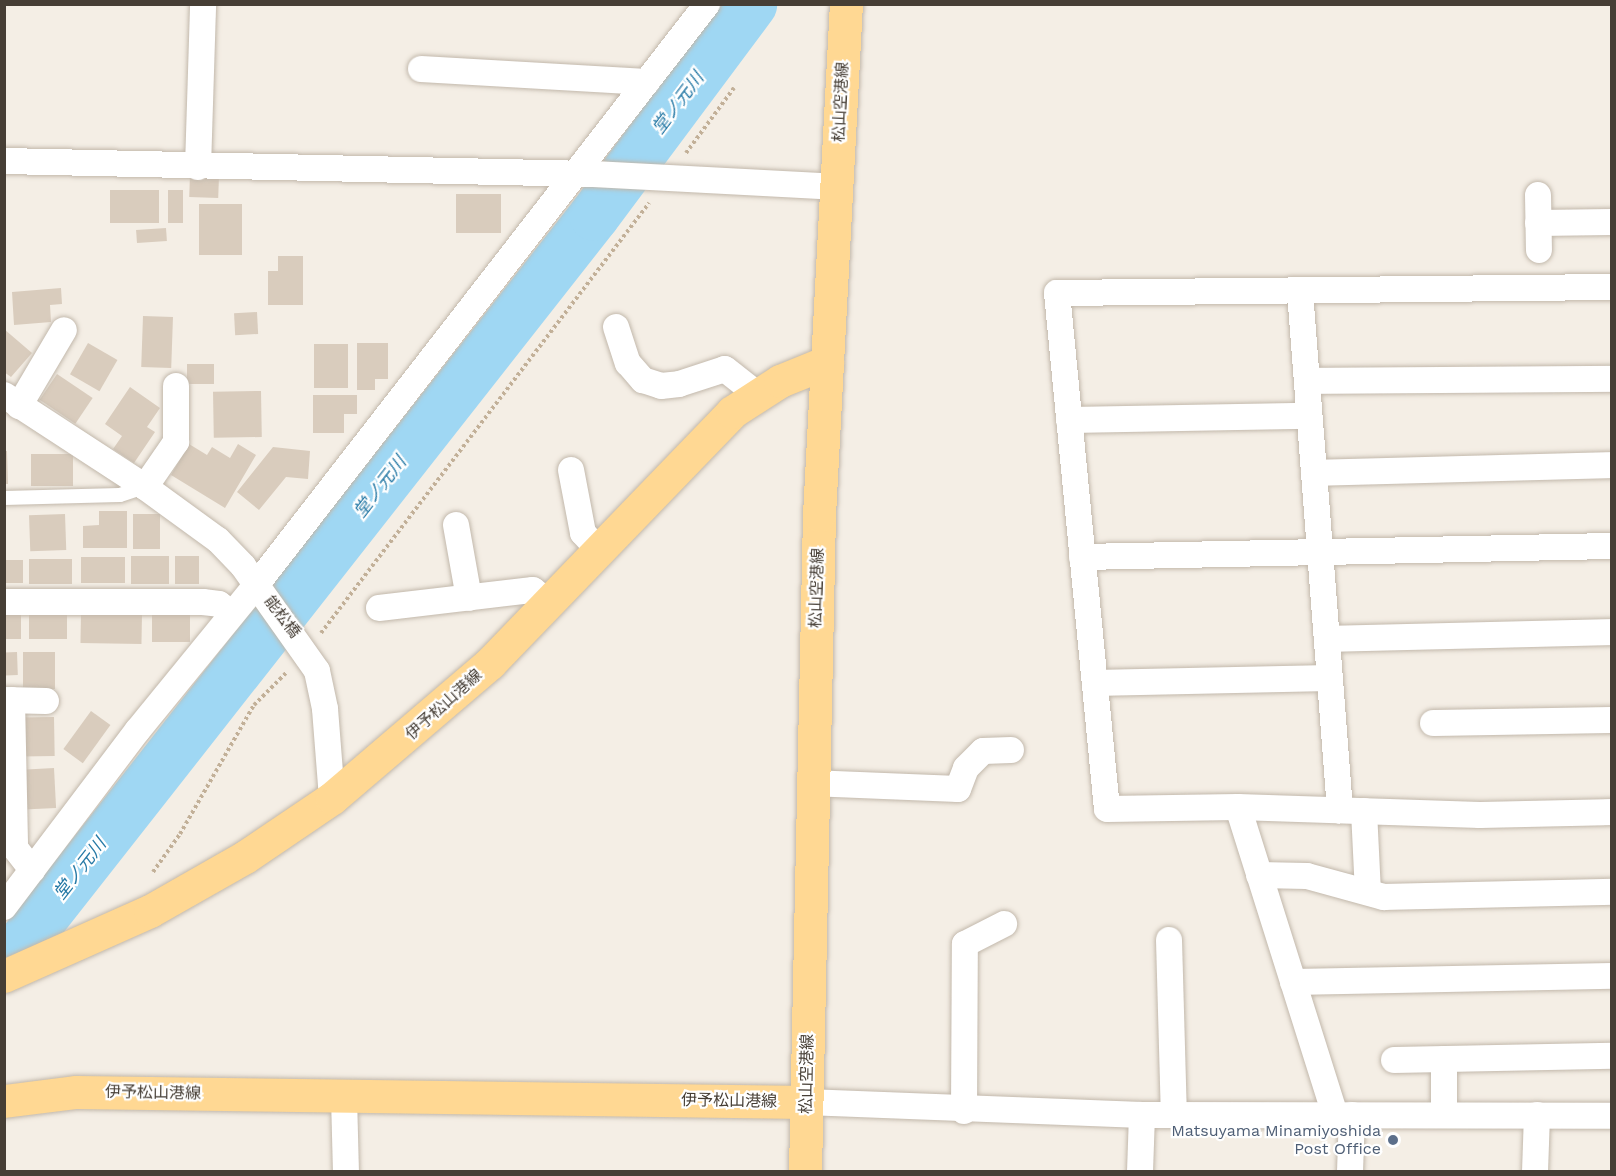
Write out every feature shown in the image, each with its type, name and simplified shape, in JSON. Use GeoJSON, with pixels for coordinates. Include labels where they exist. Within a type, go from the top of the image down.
{"type":"FeatureCollection","features":[{"type":"Feature","properties":{"kind":"main road","name":"松山空港線"},"geometry":{"type":"LineString","coordinates":[[806,1172],[810,783],[827,362],[846,4]]}},
{"type":"Feature","properties":{"kind":"main road","name":"伊予松山港線"},"geometry":{"type":"LineString","coordinates":[[4,976],[87,942],[150,911],[245,856],[332,798],[428,720],[549,603],[732,412],[758,395],[827,362]]}},
{"type":"Feature","properties":{"kind":"main road","name":"伊予松山港線"},"geometry":{"type":"LineString","coordinates":[[4,1101],[76,1092],[806,1102]]}},
{"type":"Feature","properties":{"kind":"street"},"geometry":{"type":"LineString","coordinates":[[198,167],[202,4]]}},
{"type":"Feature","properties":{"kind":"street"},"geometry":{"type":"LineString","coordinates":[[4,907],[230,612],[260,587],[584,174],[647,82],[707,4]]}},
{"type":"Feature","properties":{"kind":"street"},"geometry":{"type":"LineString","coordinates":[[421,69],[647,82]]}},
{"type":"Feature","properties":{"kind":"street"},"geometry":{"type":"LineString","coordinates":[[4,161],[584,174],[836,187]]}},
{"type":"Feature","properties":{"kind":"street"},"geometry":{"type":"LineString","coordinates":[[1538,195],[1539,250]]}},
{"type":"Feature","properties":{"kind":"street"},"geometry":{"type":"LineString","coordinates":[[1538,223],[1611,222]]}},
{"type":"Feature","properties":{"kind":"street"},"geometry":{"type":"LineString","coordinates":[[1611,287],[1057,293],[1107,809],[1238,807],[1480,815],[1611,812]]}},
{"type":"Feature","properties":{"kind":"street"},"geometry":{"type":"LineString","coordinates":[[1300,291],[1329,678],[1368,892]]}},
{"type":"Feature","properties":{"kind":"street"},"geometry":{"type":"LineString","coordinates":[[616,327],[628,363],[643,380],[661,386],[679,384],[725,369],[758,395]]}},
{"type":"Feature","properties":{"kind":"street"},"geometry":{"type":"LineString","coordinates":[[12,401],[64,330]]}},
{"type":"Feature","properties":{"kind":"street"},"geometry":{"type":"LineString","coordinates":[[1307,381],[1611,379]]}},
{"type":"Feature","properties":{"kind":"street"},"geometry":{"type":"LineString","coordinates":[[145,487],[176,442],[176,386]]}},
{"type":"Feature","properties":{"kind":"street","name":"能松橋"},"geometry":{"type":"LineString","coordinates":[[12,401],[145,487],[218,540],[260,587],[304,649],[322,686],[332,798]]}},
{"type":"Feature","properties":{"kind":"street"},"geometry":{"type":"LineString","coordinates":[[1070,420],[1309,416]]}},
{"type":"Feature","properties":{"kind":"street"},"geometry":{"type":"LineString","coordinates":[[1314,473],[1611,465]]}},
{"type":"Feature","properties":{"kind":"street"},"geometry":{"type":"LineString","coordinates":[[571,470],[583,533],[599,550]]}},
{"type":"Feature","properties":{"kind":"street"},"geometry":{"type":"LineString","coordinates":[[456,525],[469,598]]}},
{"type":"Feature","properties":{"kind":"street"},"geometry":{"type":"LineString","coordinates":[[1083,557],[1611,546]]}},
{"type":"Feature","properties":{"kind":"street"},"geometry":{"type":"LineString","coordinates":[[379,608],[533,590],[549,603]]}},
{"type":"Feature","properties":{"kind":"street"},"geometry":{"type":"LineString","coordinates":[[4,602],[203,602],[219,604],[230,612]]}},
{"type":"Feature","properties":{"kind":"street"},"geometry":{"type":"LineString","coordinates":[[1327,639],[1611,632]]}},
{"type":"Feature","properties":{"kind":"street"},"geometry":{"type":"LineString","coordinates":[[1095,683],[1329,678]]}},
{"type":"Feature","properties":{"kind":"street"},"geometry":{"type":"LineString","coordinates":[[32,870],[15,848],[8,700],[46,701]]}},
{"type":"Feature","properties":{"kind":"street"},"geometry":{"type":"LineString","coordinates":[[1433,723],[1611,720]]}},
{"type":"Feature","properties":{"kind":"street"},"geometry":{"type":"LineString","coordinates":[[810,783],[958,789],[966,768],[983,751],[1011,750]]}},
{"type":"Feature","properties":{"kind":"street"},"geometry":{"type":"LineString","coordinates":[[1238,807],[1293,982],[1344,1115],[1350,1172]]}},
{"type":"Feature","properties":{"kind":"street"},"geometry":{"type":"LineString","coordinates":[[1259,875],[1307,876],[1384,897],[1611,892]]}},
{"type":"Feature","properties":{"kind":"street"},"geometry":{"type":"LineString","coordinates":[[964,1111],[965,944],[1004,924]]}},
{"type":"Feature","properties":{"kind":"street"},"geometry":{"type":"LineString","coordinates":[[1169,940],[1174,1115]]}},
{"type":"Feature","properties":{"kind":"street"},"geometry":{"type":"LineString","coordinates":[[1293,982],[1611,976]]}},
{"type":"Feature","properties":{"kind":"street"},"geometry":{"type":"LineString","coordinates":[[1394,1060],[1611,1056]]}},
{"type":"Feature","properties":{"kind":"street"},"geometry":{"type":"LineString","coordinates":[[1444,1059],[1444,1115]]}},
{"type":"Feature","properties":{"kind":"street"},"geometry":{"type":"LineString","coordinates":[[344,1097],[346,1172]]}},
{"type":"Feature","properties":{"kind":"street"},"geometry":{"type":"LineString","coordinates":[[806,1102],[964,1111],[1142,1115],[1611,1116]]}},
{"type":"Feature","properties":{"kind":"street"},"geometry":{"type":"LineString","coordinates":[[1140,1172],[1142,1115]]}},
{"type":"Feature","properties":{"kind":"street"},"geometry":{"type":"LineString","coordinates":[[1535,1172],[1537,1115]]}},
{"type":"Feature","properties":{"kind":"lane"},"geometry":{"type":"LineString","coordinates":[[4,498],[120,495],[145,487]]}},
{"type":"Feature","properties":{"kind":"path"},"geometry":{"type":"LineString","coordinates":[[150,911],[149,877],[180,834],[254,705],[304,649],[734,88]]}},
{"type":"Feature","properties":{"kind":"building"},"geometry":{"type":"Polygon","coordinates":[[[190,175],[219,176],[218,198],[189,197],[190,175]]]}},
{"type":"Feature","properties":{"kind":"building"},"geometry":{"type":"Polygon","coordinates":[[[110,190],[159,190],[159,223],[110,223],[110,190]]]}},
{"type":"Feature","properties":{"kind":"building"},"geometry":{"type":"Polygon","coordinates":[[[168,190],[183,190],[183,223],[168,223],[168,190]]]}},
{"type":"Feature","properties":{"kind":"building"},"geometry":{"type":"Polygon","coordinates":[[[456,194],[501,194],[501,233],[456,233],[456,194]]]}},
{"type":"Feature","properties":{"kind":"building"},"geometry":{"type":"Polygon","coordinates":[[[199,204],[242,204],[242,255],[199,255],[199,204]]]}},
{"type":"Feature","properties":{"kind":"building"},"geometry":{"type":"Polygon","coordinates":[[[166,228],[167,241],[137,243],[136,230],[166,228]]]}},
{"type":"Feature","properties":{"kind":"building"},"geometry":{"type":"Polygon","coordinates":[[[278,256],[303,256],[303,305],[268,305],[268,271],[278,271],[278,256]]]}},
{"type":"Feature","properties":{"kind":"building"},"geometry":{"type":"Polygon","coordinates":[[[61,288],[62,304],[50,305],[51,322],[14,325],[12,292],[61,288]]]}},
{"type":"Feature","properties":{"kind":"building"},"geometry":{"type":"Polygon","coordinates":[[[257,312],[258,334],[235,335],[234,313],[257,312]]]}},
{"type":"Feature","properties":{"kind":"building"},"geometry":{"type":"Polygon","coordinates":[[[143,316],[173,317],[171,368],[141,367],[143,316]]]}},
{"type":"Feature","properties":{"kind":"building"},"geometry":{"type":"Polygon","coordinates":[[[4,329],[32,353],[11,377],[4,372],[4,329]]]}},
{"type":"Feature","properties":{"kind":"building"},"geometry":{"type":"Polygon","coordinates":[[[88,343],[117,360],[99,391],[70,374],[88,343]]]}},
{"type":"Feature","properties":{"kind":"building"},"geometry":{"type":"Polygon","coordinates":[[[357,343],[388,343],[388,379],[375,379],[375,390],[357,390],[357,343]]]}},
{"type":"Feature","properties":{"kind":"building"},"geometry":{"type":"Polygon","coordinates":[[[314,344],[348,344],[348,388],[314,388],[314,344]]]}},
{"type":"Feature","properties":{"kind":"building"},"geometry":{"type":"Polygon","coordinates":[[[187,364],[214,364],[214,384],[187,384],[187,364]]]}},
{"type":"Feature","properties":{"kind":"building"},"geometry":{"type":"Polygon","coordinates":[[[57,374],[93,398],[75,424],[40,400],[57,374]]]}},
{"type":"Feature","properties":{"kind":"building"},"geometry":{"type":"Polygon","coordinates":[[[130,387],[160,408],[147,427],[155,432],[134,463],[113,449],[122,436],[105,424],[130,387]]]}},
{"type":"Feature","properties":{"kind":"building"},"geometry":{"type":"Polygon","coordinates":[[[261,391],[262,437],[214,438],[213,392],[261,391]]]}},
{"type":"Feature","properties":{"kind":"building"},"geometry":{"type":"Polygon","coordinates":[[[313,395],[357,395],[357,414],[344,414],[344,433],[313,433],[313,395]]]}},
{"type":"Feature","properties":{"kind":"building"},"geometry":{"type":"Polygon","coordinates":[[[189,444],[207,455],[212,447],[230,458],[238,444],[256,455],[225,508],[171,475],[189,444]]]}},
{"type":"Feature","properties":{"kind":"building"},"geometry":{"type":"Polygon","coordinates":[[[273,447],[310,451],[308,479],[286,477],[259,510],[237,492],[273,447]]]}},
{"type":"Feature","properties":{"kind":"building"},"geometry":{"type":"Polygon","coordinates":[[[4,451],[7,451],[8,484],[4,484],[4,451]]]}},
{"type":"Feature","properties":{"kind":"building"},"geometry":{"type":"Polygon","coordinates":[[[31,454],[73,454],[73,486],[31,486],[31,454]]]}},
{"type":"Feature","properties":{"kind":"building"},"geometry":{"type":"Polygon","coordinates":[[[99,511],[127,511],[127,548],[83,548],[83,526],[99,525],[99,511]]]}},
{"type":"Feature","properties":{"kind":"building"},"geometry":{"type":"Polygon","coordinates":[[[65,514],[66,550],[30,551],[29,515],[65,514]]]}},
{"type":"Feature","properties":{"kind":"building"},"geometry":{"type":"Polygon","coordinates":[[[133,514],[160,514],[160,549],[133,549],[133,514]]]}},
{"type":"Feature","properties":{"kind":"building"},"geometry":{"type":"Polygon","coordinates":[[[131,556],[169,556],[169,584],[131,584],[131,556]]]}},
{"type":"Feature","properties":{"kind":"building"},"geometry":{"type":"Polygon","coordinates":[[[175,556],[199,556],[199,584],[175,584],[175,556]]]}},
{"type":"Feature","properties":{"kind":"building"},"geometry":{"type":"Polygon","coordinates":[[[81,557],[125,557],[125,583],[81,583],[81,557]]]}},
{"type":"Feature","properties":{"kind":"building"},"geometry":{"type":"Polygon","coordinates":[[[29,559],[72,559],[72,584],[29,584],[29,559]]]}},
{"type":"Feature","properties":{"kind":"building"},"geometry":{"type":"Polygon","coordinates":[[[4,560],[23,560],[23,583],[4,583],[4,560]]]}},
{"type":"Feature","properties":{"kind":"building"},"geometry":{"type":"Polygon","coordinates":[[[152,610],[190,610],[190,642],[152,642],[152,610]]]}},
{"type":"Feature","properties":{"kind":"building"},"geometry":{"type":"Polygon","coordinates":[[[29,612],[67,612],[67,639],[29,639],[29,612]]]}},
{"type":"Feature","properties":{"kind":"building"},"geometry":{"type":"Polygon","coordinates":[[[4,613],[21,613],[21,639],[4,639],[4,613]]]}},
{"type":"Feature","properties":{"kind":"building"},"geometry":{"type":"Polygon","coordinates":[[[81,613],[142,614],[141,644],[80,643],[81,613]]]}},
{"type":"Feature","properties":{"kind":"building"},"geometry":{"type":"Polygon","coordinates":[[[4,652],[17,652],[18,675],[5,675],[4,652]]]}},
{"type":"Feature","properties":{"kind":"building"},"geometry":{"type":"Polygon","coordinates":[[[23,652],[55,652],[55,689],[23,689],[23,652]]]}},
{"type":"Feature","properties":{"kind":"building"},"geometry":{"type":"Polygon","coordinates":[[[91,711],[110,725],[83,763],[63,749],[91,711]]]}},
{"type":"Feature","properties":{"kind":"building"},"geometry":{"type":"Polygon","coordinates":[[[54,717],[55,756],[22,757],[21,718],[54,717]]]}},
{"type":"Feature","properties":{"kind":"building"},"geometry":{"type":"Polygon","coordinates":[[[54,768],[56,808],[24,810],[22,770],[54,768]]]}},
{"type":"Feature","properties":{"kind":"waterway","name":"堂ノ元川"},"geometry":{"type":"LineString","coordinates":[[4,966],[594,215],[751,4]]}},
{"type":"Feature","properties":{"kind":"place","name":"Matsuyama Minamiyoshida Post Office"},"geometry":{"type":"Point","coordinates":[1393,1140]}}]}
